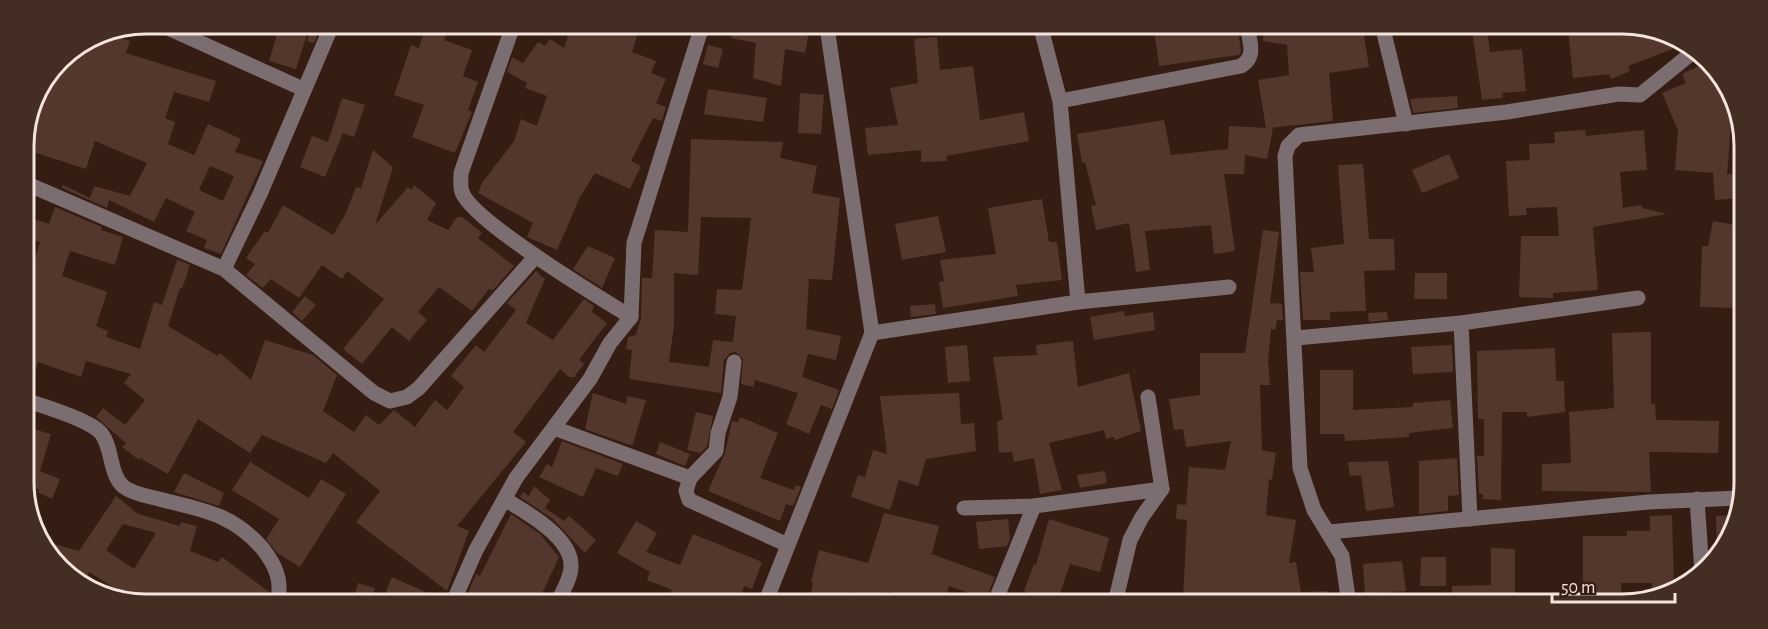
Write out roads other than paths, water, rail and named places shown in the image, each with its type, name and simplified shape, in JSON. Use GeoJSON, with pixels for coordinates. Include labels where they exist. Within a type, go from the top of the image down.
{"type":"FeatureCollection","features":[{"type":"Feature","properties":{"kind":"street"},"geometry":{"type":"LineString","coordinates":[[181,34],[303,89]]}},
{"type":"Feature","properties":{"kind":"street"},"geometry":{"type":"LineString","coordinates":[[224,269],[260,194],[328,34]]}},
{"type":"Feature","properties":{"kind":"street"},"geometry":{"type":"LineString","coordinates":[[510,34],[461,173],[461,191],[470,204],[535,257],[631,317]]}},
{"type":"Feature","properties":{"kind":"street"},"geometry":{"type":"LineString","coordinates":[[457,594],[476,550],[506,500],[516,478],[554,428],[631,317],[634,243],[699,34]]}},
{"type":"Feature","properties":{"kind":"street"},"geometry":{"type":"LineString","coordinates":[[769,594],[872,333],[828,34]]}},
{"type":"Feature","properties":{"kind":"street"},"geometry":{"type":"LineString","coordinates":[[1043,34],[1060,101],[1078,302]]}},
{"type":"Feature","properties":{"kind":"street"},"geometry":{"type":"LineString","coordinates":[[1060,101],[1241,66],[1249,62],[1252,53],[1249,34]]}},
{"type":"Feature","properties":{"kind":"street"},"geometry":{"type":"LineString","coordinates":[[1384,34],[1406,124]]}},
{"type":"Feature","properties":{"kind":"street"},"geometry":{"type":"LineString","coordinates":[[1347,594],[1341,556],[1314,510],[1300,468],[1296,338],[1285,156],[1288,146],[1299,135],[1406,124],[1619,94],[1640,95],[1688,56]]}},
{"type":"Feature","properties":{"kind":"street"},"geometry":{"type":"LineString","coordinates":[[35,187],[224,269],[374,393],[390,401],[407,397],[419,388],[535,257]]}},
{"type":"Feature","properties":{"kind":"street"},"geometry":{"type":"LineString","coordinates":[[872,333],[1078,302],[1229,286]]}},
{"type":"Feature","properties":{"kind":"street"},"geometry":{"type":"LineString","coordinates":[[1296,338],[1461,323],[1638,298]]}},
{"type":"Feature","properties":{"kind":"street"},"geometry":{"type":"LineString","coordinates":[[1461,323],[1470,519]]}},
{"type":"Feature","properties":{"kind":"street"},"geometry":{"type":"LineString","coordinates":[[734,363],[730,397],[718,433],[716,451],[690,478],[686,491],[689,500],[788,545]]}},
{"type":"Feature","properties":{"kind":"street"},"geometry":{"type":"LineString","coordinates":[[1117,594],[1130,540],[1142,517],[1162,489],[1148,397]]}},
{"type":"Feature","properties":{"kind":"street"},"geometry":{"type":"LineString","coordinates":[[35,404],[87,424],[100,433],[118,480],[124,488],[142,495],[218,513],[236,523],[273,562],[279,577],[278,594]]}},
{"type":"Feature","properties":{"kind":"street"},"geometry":{"type":"LineString","coordinates":[[554,428],[690,478]]}},
{"type":"Feature","properties":{"kind":"street"},"geometry":{"type":"LineString","coordinates":[[964,508],[1034,506],[1162,489]]}},
{"type":"Feature","properties":{"kind":"street"},"geometry":{"type":"LineString","coordinates":[[1329,532],[1697,499],[1733,498]]}},
{"type":"Feature","properties":{"kind":"street"},"geometry":{"type":"LineString","coordinates":[[1697,499],[1701,562]]}},
{"type":"Feature","properties":{"kind":"street"},"geometry":{"type":"LineString","coordinates":[[506,500],[535,518],[566,548],[572,564],[561,594]]}},
{"type":"Feature","properties":{"kind":"street"},"geometry":{"type":"LineString","coordinates":[[998,594],[1034,506]]}}]}
